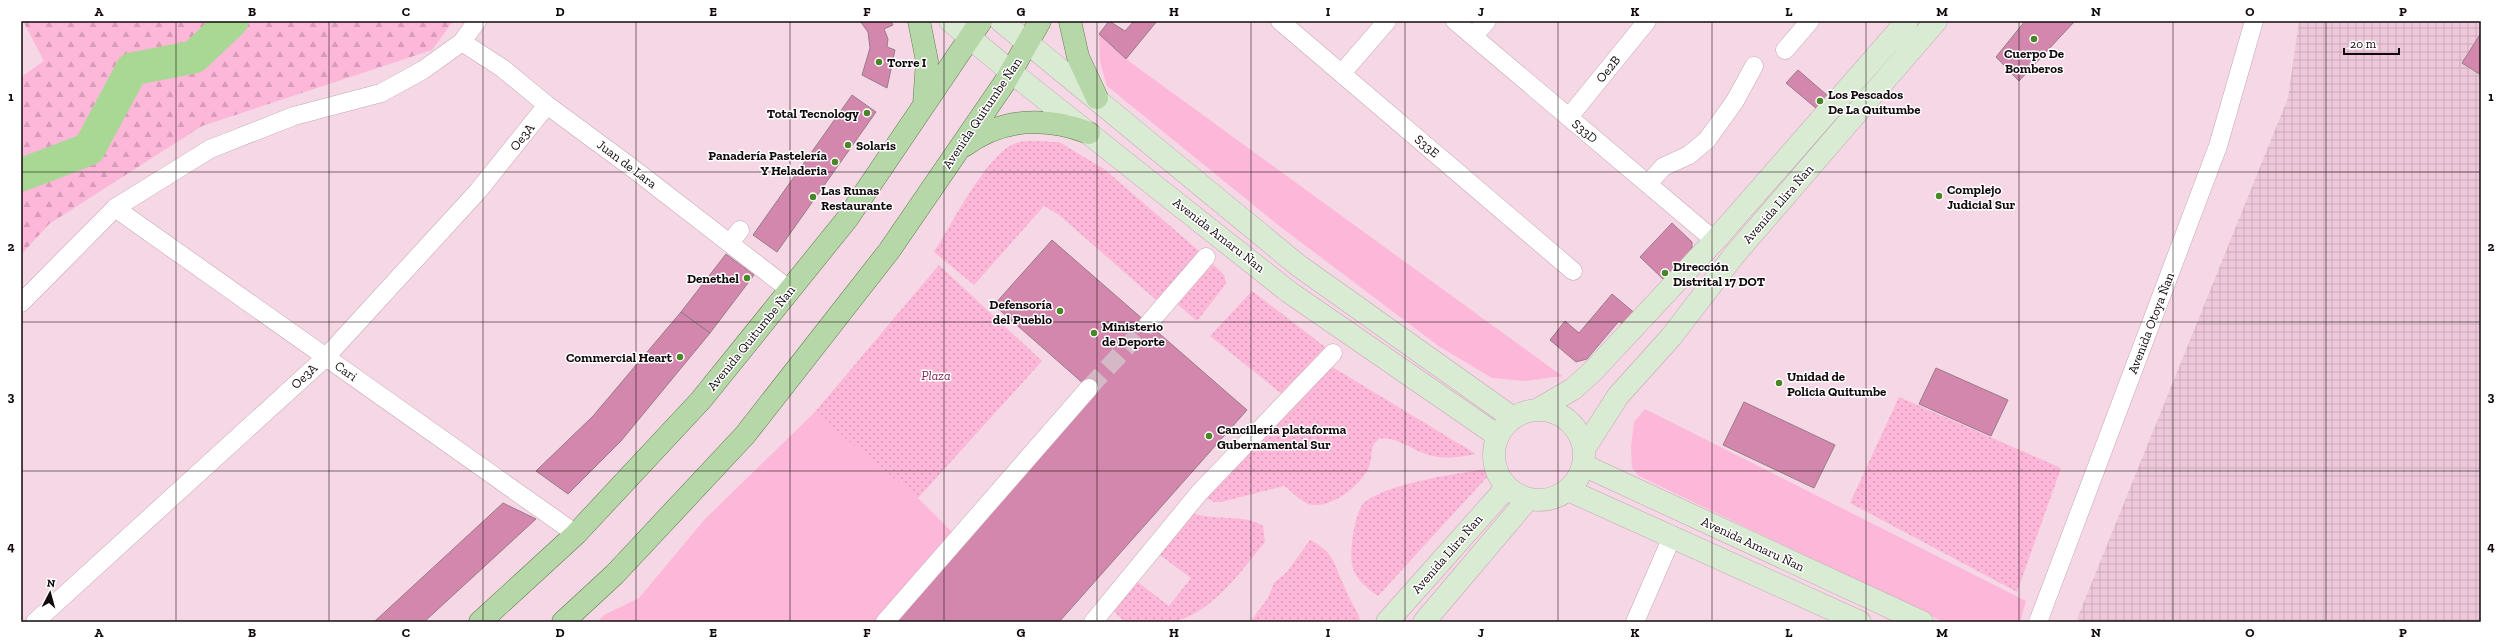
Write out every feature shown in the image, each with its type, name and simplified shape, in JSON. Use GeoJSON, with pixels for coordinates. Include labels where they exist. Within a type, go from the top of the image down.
{"type":"FeatureCollection","features":[{"type":"Feature","properties":{"kind":"main road"},"geometry":{"type":"LineString","coordinates":[[919,21],[927,61],[927,84],[924,108]]}},
{"type":"Feature","properties":{"kind":"main road","name":"Avenida Amaru Ñan"},"geometry":{"type":"LineString","coordinates":[[950,21],[969,39],[1289,292],[1498,436]]}},
{"type":"Feature","properties":{"kind":"main road","name":"Avenida Quitumbe Ñan"},"geometry":{"type":"LineString","coordinates":[[480,622],[576,534],[701,400],[847,220],[924,108],[981,21]]}},
{"type":"Feature","properties":{"kind":"main road","name":"Avenida Amaru Ñan"},"geometry":{"type":"LineString","coordinates":[[1001,21],[1028,45],[1097,98],[1299,266],[1513,418]]}},
{"type":"Feature","properties":{"kind":"main road","name":"Avenida Quitumbe Ñan"},"geometry":{"type":"LineString","coordinates":[[563,622],[615,574],[745,435],[889,251],[1011,72],[1028,45],[1040,21]]}},
{"type":"Feature","properties":{"kind":"main road"},"geometry":{"type":"LineString","coordinates":[[1070,21],[1078,57],[1097,98]]}},
{"type":"Feature","properties":{"kind":"main road","name":"Avenida Llira Ñan"},"geometry":{"type":"LineString","coordinates":[[1537,410],[1573,389],[1593,371],[1714,240],[1907,21]]}},
{"type":"Feature","properties":{"kind":"main road","name":"Avenida Llira Ñan"},"geometry":{"type":"LineString","coordinates":[[1584,457],[1618,396],[1671,337],[1735,254],[1936,21]]}},
{"type":"Feature","properties":{"kind":"main road"},"geometry":{"type":"LineString","coordinates":[[958,150],[987,132],[1021,122],[1056,122],[1089,133]]}},
{"type":"Feature","properties":{"kind":"main road"},"geometry":{"type":"LineString","coordinates":[[1537,410],[1553,413],[1568,421],[1579,434],[1584,457],[1578,479],[1568,490],[1549,500],[1528,499],[1506,486],[1496,466],[1494,454],[1498,436],[1504,426],[1513,418],[1537,410]]}},
{"type":"Feature","properties":{"kind":"main road","name":"Avenida Amaru Ñan"},"geometry":{"type":"LineString","coordinates":[[1584,457],[1922,622]]}},
{"type":"Feature","properties":{"kind":"main road","name":"Avenida Llira Ñan"},"geometry":{"type":"LineString","coordinates":[[1387,622],[1506,486]]}},
{"type":"Feature","properties":{"kind":"main road","name":"Avenida Amaru Ñan"},"geometry":{"type":"LineString","coordinates":[[1568,490],[1860,622]]}},
{"type":"Feature","properties":{"kind":"main road","name":"Avenida Llira Ñan"},"geometry":{"type":"LineString","coordinates":[[1424,622],[1528,499]]}},
{"type":"Feature","properties":{"kind":"street"},"geometry":{"type":"LineString","coordinates":[[21,303],[115,208],[210,149],[294,116],[381,93],[423,70],[462,42],[477,21]]}},
{"type":"Feature","properties":{"kind":"street","name":"S33E"},"geometry":{"type":"LineString","coordinates":[[1280,21],[1573,271]]}},
{"type":"Feature","properties":{"kind":"street"},"geometry":{"type":"LineString","coordinates":[[1342,74],[1387,21]]}},
{"type":"Feature","properties":{"kind":"street","name":"S33D"},"geometry":{"type":"LineString","coordinates":[[1455,21],[1714,240]]}},
{"type":"Feature","properties":{"kind":"street"},"geometry":{"type":"LineString","coordinates":[[1473,36],[1487,21]]}},
{"type":"Feature","properties":{"kind":"street","name":"Oe2B"},"geometry":{"type":"LineString","coordinates":[[1569,117],[1647,21]]}},
{"type":"Feature","properties":{"kind":"street"},"geometry":{"type":"LineString","coordinates":[[1785,50],[1810,21]]}},
{"type":"Feature","properties":{"kind":"street","name":"Avenida Otoya Ñan"},"geometry":{"type":"LineString","coordinates":[[2038,622],[2218,146],[2254,21]]}},
{"type":"Feature","properties":{"kind":"street","name":"Juan de Lara"},"geometry":{"type":"LineString","coordinates":[[462,42],[506,65],[546,105],[636,162],[735,237],[790,290]]}},
{"type":"Feature","properties":{"kind":"street"},"geometry":{"type":"LineString","coordinates":[[1648,184],[1663,168],[1689,155],[1707,140],[1735,101],[1754,66]]}},
{"type":"Feature","properties":{"kind":"street","name":"Oe3A"},"geometry":{"type":"LineString","coordinates":[[36,622],[326,357],[478,191],[546,105]]}},
{"type":"Feature","properties":{"kind":"street","name":"Cari"},"geometry":{"type":"LineString","coordinates":[[115,208],[576,534]]}},
{"type":"Feature","properties":{"kind":"street"},"geometry":{"type":"LineString","coordinates":[[1148,324],[1206,257]]}},
{"type":"Feature","properties":{"kind":"street"},"geometry":{"type":"LineString","coordinates":[[1093,622],[1198,493],[1333,353]]}},
{"type":"Feature","properties":{"kind":"street"},"geometry":{"type":"LineString","coordinates":[[885,622],[1089,388]]}},
{"type":"Feature","properties":{"kind":"street"},"geometry":{"type":"LineString","coordinates":[[1635,622],[1672,537]]}},
{"type":"Feature","properties":{"kind":"shaded area"},"geometry":{"type":"Polygon","coordinates":[[[2299,21],[2481,21],[2481,622],[2084,622],[2077,619],[2288,98],[2299,21]]]}},
{"type":"Feature","properties":{"kind":"green space"},"geometry":{"type":"Polygon","coordinates":[[[23,21],[453,21],[432,50],[202,126],[49,224],[21,255],[21,77],[44,61],[23,21]]]}},
{"type":"Feature","properties":{"kind":"green space"},"geometry":{"type":"Polygon","coordinates":[[[1099,34],[1126,59],[1562,376],[1525,381],[1492,378],[1440,347],[1278,225],[1107,86],[1100,62],[1099,34]]]}},
{"type":"Feature","properties":{"kind":"green space"},"geometry":{"type":"Polygon","coordinates":[[[1021,142],[1059,142],[1104,169],[1206,257],[1224,275],[1226,283],[1197,321],[1170,298],[1163,306],[1059,215],[1044,206],[974,285],[934,252],[970,192],[993,161],[1005,150],[1016,143],[1021,142]]]}},
{"type":"Feature","properties":{"kind":"green space","name":"Plaza"},"geometry":{"type":"Polygon","coordinates":[[[939,265],[1042,361],[918,498],[814,413],[939,265]]]}},
{"type":"Feature","properties":{"kind":"green space"},"geometry":{"type":"Polygon","coordinates":[[[1252,291],[1333,353],[1324,362],[1476,454],[1453,458],[1435,457],[1399,442],[1379,439],[1374,444],[1370,464],[1361,480],[1344,495],[1324,504],[1315,505],[1306,503],[1284,486],[1221,502],[1214,502],[1199,493],[1288,399],[1210,336],[1252,291]]]}},
{"type":"Feature","properties":{"kind":"green space"},"geometry":{"type":"Polygon","coordinates":[[[1899,397],[2061,468],[2017,592],[1850,503],[1899,397]]]}},
{"type":"Feature","properties":{"kind":"green space"},"geometry":{"type":"Polygon","coordinates":[[[1645,409],[2026,601],[2020,622],[1944,622],[1639,476],[1632,468],[1631,447],[1634,422],[1645,409]]]}},
{"type":"Feature","properties":{"kind":"green space"},"geometry":{"type":"Polygon","coordinates":[[[814,413],[918,498],[953,533],[878,622],[597,622],[604,615],[639,598],[705,519],[814,413]]]}},
{"type":"Feature","properties":{"kind":"green space"},"geometry":{"type":"Polygon","coordinates":[[[1486,469],[1487,477],[1378,596],[1359,580],[1353,568],[1351,553],[1354,527],[1360,509],[1366,501],[1391,489],[1407,484],[1486,469]]]}},
{"type":"Feature","properties":{"kind":"green space"},"geometry":{"type":"Polygon","coordinates":[[[1192,513],[1210,517],[1256,522],[1263,526],[1265,542],[1224,590],[1199,611],[1186,618],[1171,622],[1125,622],[1108,606],[1131,577],[1169,606],[1191,578],[1153,550],[1192,513]]]}},
{"type":"Feature","properties":{"kind":"green space"},"geometry":{"type":"Polygon","coordinates":[[[1310,540],[1324,549],[1333,560],[1360,619],[1357,622],[1250,622],[1268,598],[1274,583],[1287,572],[1310,540]]]}},
{"type":"Feature","properties":{"kind":"building","name":"Torre I"},"geometry":{"type":"Polygon","coordinates":[[[860,21],[891,21],[893,25],[884,29],[888,39],[887,47],[895,50],[887,88],[862,75],[870,48],[868,32],[860,21]]]}},
{"type":"Feature","properties":{"kind":"building"},"geometry":{"type":"Polygon","coordinates":[[[1109,21],[1125,31],[1134,21],[1157,21],[1126,59],[1099,34],[1109,21]]]}},
{"type":"Feature","properties":{"kind":"building","name":"Cuerpo De Bomberos"},"geometry":{"type":"Polygon","coordinates":[[[2025,21],[2075,21],[2019,81],[1996,57],[2025,21]]]}},
{"type":"Feature","properties":{"kind":"building"},"geometry":{"type":"Polygon","coordinates":[[[2481,33],[2481,75],[2462,63],[2481,33]]]}},
{"type":"Feature","properties":{"kind":"building"},"geometry":{"type":"Polygon","coordinates":[[[1798,70],[1828,96],[1817,109],[1786,83],[1798,70]]]}},
{"type":"Feature","properties":{"kind":"building"},"geometry":{"type":"Polygon","coordinates":[[[852,95],[876,112],[777,252],[753,235],[852,95]]]}},
{"type":"Feature","properties":{"kind":"building"},"geometry":{"type":"Polygon","coordinates":[[[1672,223],[1692,242],[1692,251],[1664,280],[1640,257],[1672,223]]]}},
{"type":"Feature","properties":{"kind":"building"},"geometry":{"type":"Polygon","coordinates":[[[1052,240],[1247,410],[1059,622],[890,622],[1093,392],[994,305],[1052,240]]]}},
{"type":"Feature","properties":{"kind":"building"},"geometry":{"type":"Polygon","coordinates":[[[726,254],[754,275],[710,333],[681,312],[726,254]]]}},
{"type":"Feature","properties":{"kind":"building"},"geometry":{"type":"Polygon","coordinates":[[[1612,294],[1637,315],[1626,327],[1619,321],[1587,359],[1576,362],[1550,340],[1565,321],[1579,333],[1612,294]]]}},
{"type":"Feature","properties":{"kind":"building"},"geometry":{"type":"Polygon","coordinates":[[[681,312],[710,333],[621,441],[568,494],[536,471],[593,416],[681,312]]]}},
{"type":"Feature","properties":{"kind":"building"},"geometry":{"type":"Polygon","coordinates":[[[1936,368],[2008,400],[1991,436],[1919,404],[1936,368]]]}},
{"type":"Feature","properties":{"kind":"building"},"geometry":{"type":"Polygon","coordinates":[[[1744,402],[1835,445],[1814,488],[1723,445],[1744,402]]]}},
{"type":"Feature","properties":{"kind":"building"},"geometry":{"type":"Polygon","coordinates":[[[503,503],[536,519],[424,622],[374,622],[503,503]]]}},
{"type":"Feature","properties":{"kind":"waterway"},"geometry":{"type":"LineString","coordinates":[[21,175],[89,149],[132,69],[194,57],[232,21]]}},
{"type":"Feature","properties":{"kind":"tunnel"},"geometry":{"type":"LineString","coordinates":[[1089,388],[1148,324]]}},
{"type":"Feature","properties":{"kind":"place","name":"Cuerpo De Bomberos"},"geometry":{"type":"Point","coordinates":[2034,39]}},
{"type":"Feature","properties":{"kind":"place","name":"Torre I"},"geometry":{"type":"Point","coordinates":[879,62]}},
{"type":"Feature","properties":{"kind":"place","name":"Los Pescados De La Quitumbe"},"geometry":{"type":"Point","coordinates":[1820,101]}},
{"type":"Feature","properties":{"kind":"place","name":"Total Tecnology"},"geometry":{"type":"Point","coordinates":[867,113]}},
{"type":"Feature","properties":{"kind":"place","name":"Solaris"},"geometry":{"type":"Point","coordinates":[848,145]}},
{"type":"Feature","properties":{"kind":"place","name":"Panadería Pastelería Y Heladeria"},"geometry":{"type":"Point","coordinates":[835,162]}},
{"type":"Feature","properties":{"kind":"place","name":"Complejo Judicial Sur"},"geometry":{"type":"Point","coordinates":[1939,196]}},
{"type":"Feature","properties":{"kind":"place","name":"Las Runas Restaurante"},"geometry":{"type":"Point","coordinates":[813,197]}},
{"type":"Feature","properties":{"kind":"place","name":"Dirección Distrital 17 DOT"},"geometry":{"type":"Point","coordinates":[1665,273]}},
{"type":"Feature","properties":{"kind":"place","name":"Denethel"},"geometry":{"type":"Point","coordinates":[747,278]}},
{"type":"Feature","properties":{"kind":"place","name":"Defensoría del Pueblo"},"geometry":{"type":"Point","coordinates":[1060,311]}},
{"type":"Feature","properties":{"kind":"place","name":"Ministerio de Deporte"},"geometry":{"type":"Point","coordinates":[1094,333]}},
{"type":"Feature","properties":{"kind":"place","name":"Commercial Heart"},"geometry":{"type":"Point","coordinates":[680,357]}},
{"type":"Feature","properties":{"kind":"place","name":"Unidad de Policia Quitumbe"},"geometry":{"type":"Point","coordinates":[1779,383]}},
{"type":"Feature","properties":{"kind":"place","name":"Cancillería plataforma Gubernamental Sur"},"geometry":{"type":"Point","coordinates":[1209,436]}}]}
